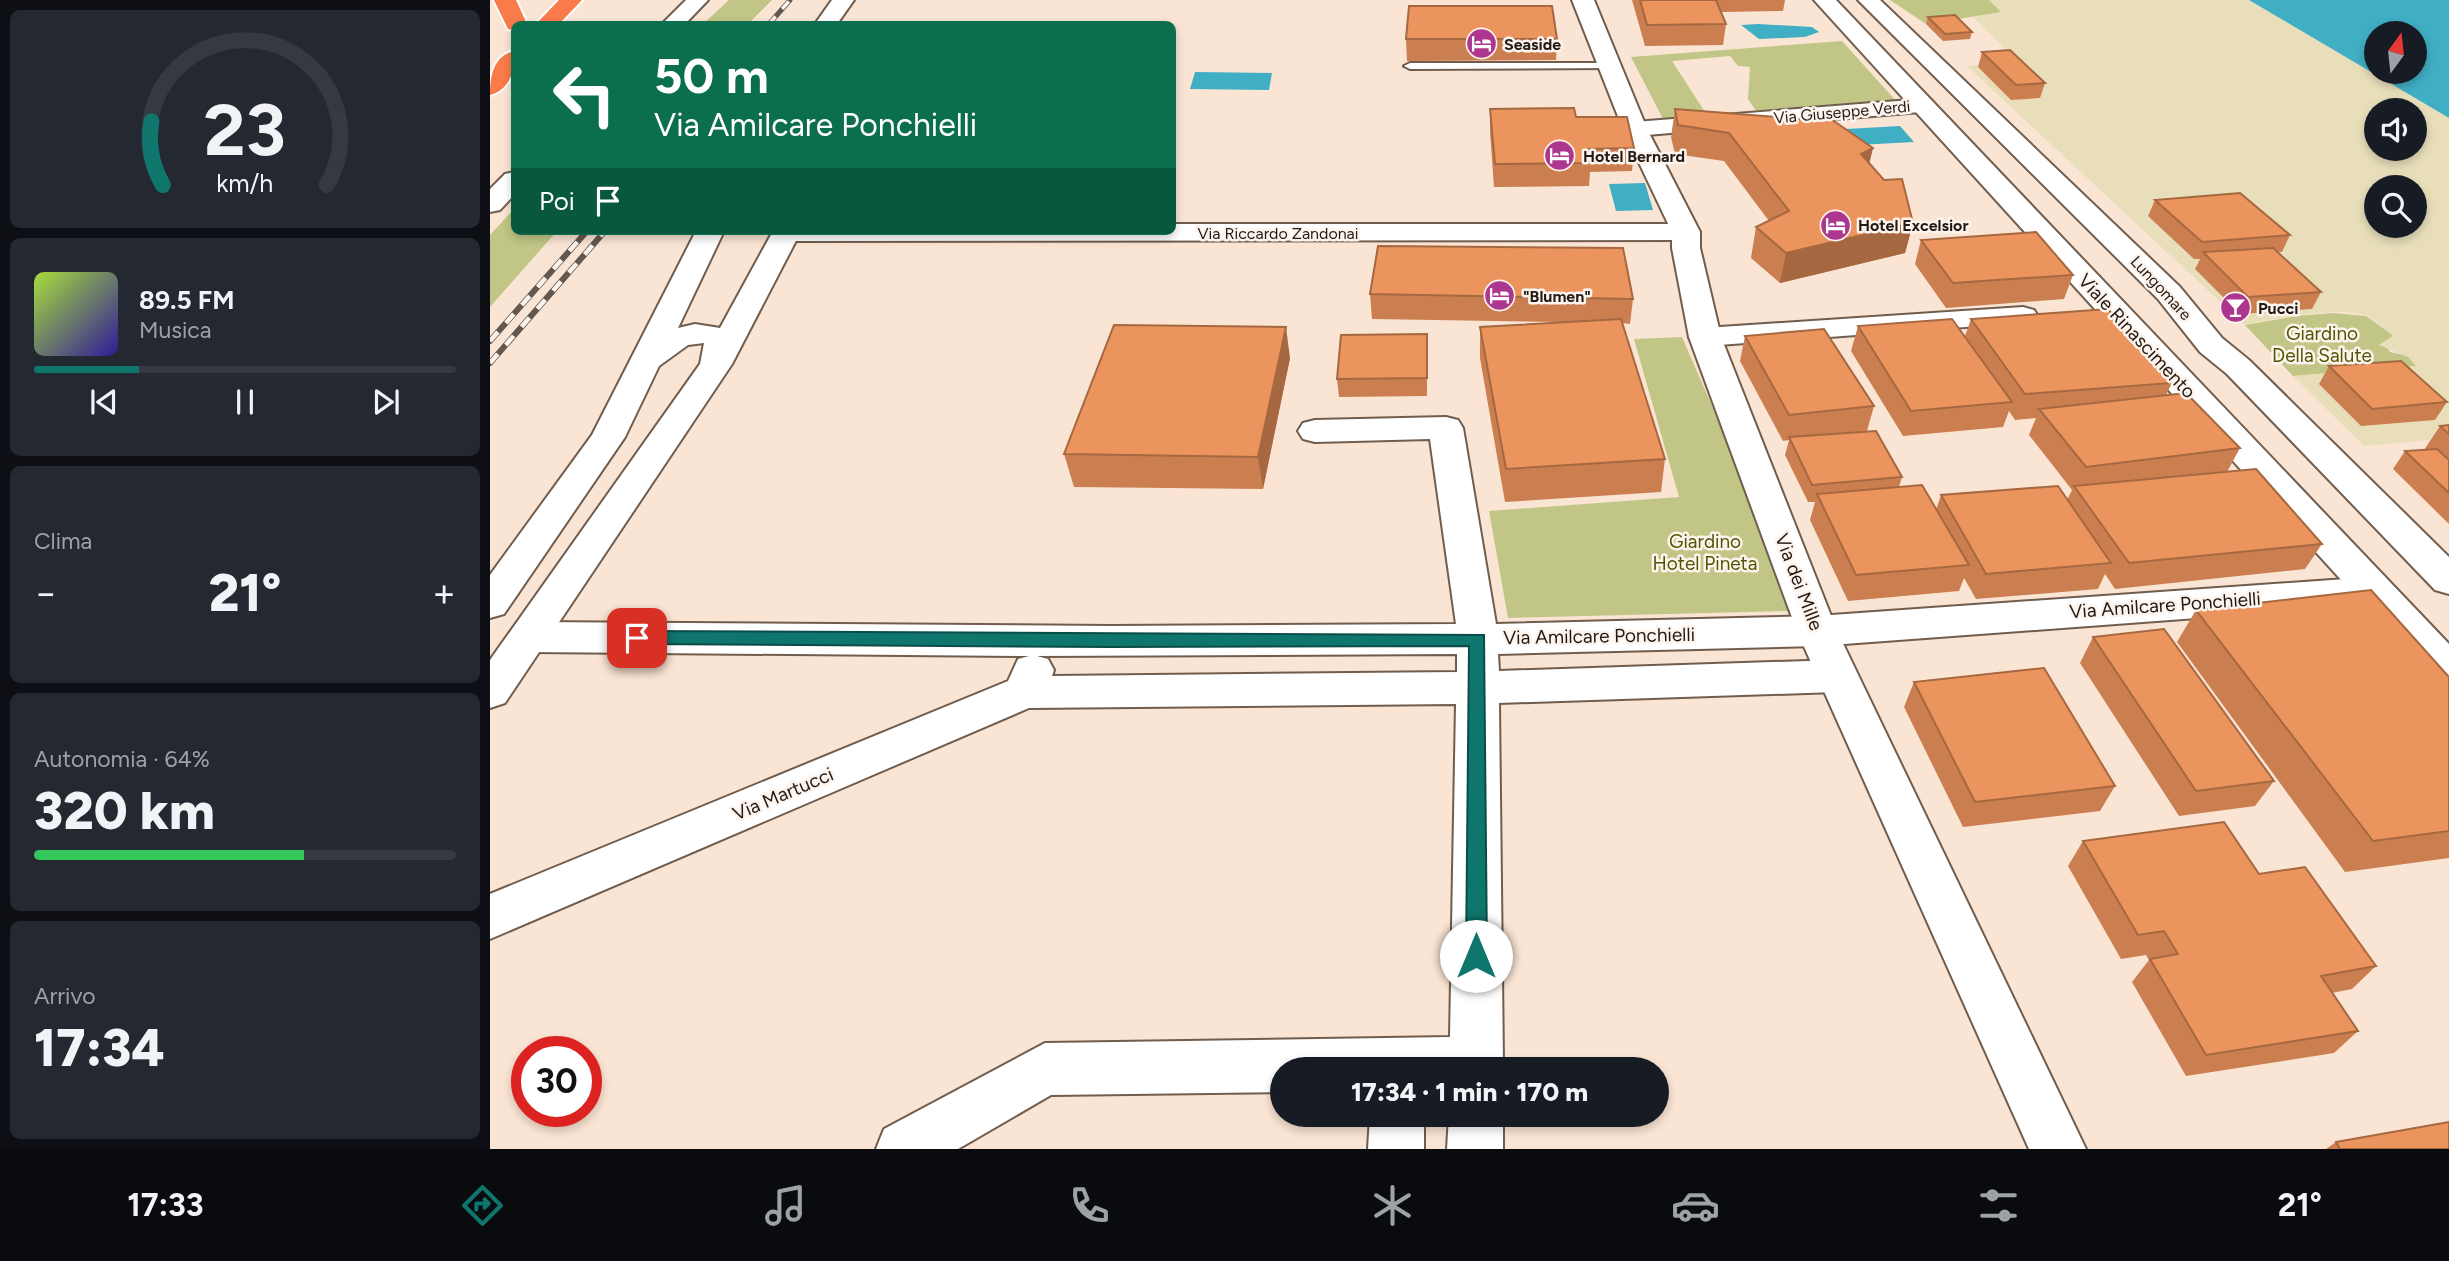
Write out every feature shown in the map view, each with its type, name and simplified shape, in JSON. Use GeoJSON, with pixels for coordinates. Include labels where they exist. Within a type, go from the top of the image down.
{"type":"FeatureCollection","features":[{"type":"Feature","properties":{"kind":"highway"},"geometry":{"type":"LineString","coordinates":[[505,0],[515,21]]}},
{"type":"Feature","properties":{"kind":"highway"},"geometry":{"type":"LineString","coordinates":[[524,21],[531,0]]}},
{"type":"Feature","properties":{"kind":"highway"},"geometry":{"type":"LineString","coordinates":[[550,21],[571,0]]}},
{"type":"Feature","properties":{"kind":"highway"},"geometry":{"type":"LineString","coordinates":[[490,88],[511,61]]}},
{"type":"Feature","properties":{"kind":"street"},"geometry":{"type":"LineString","coordinates":[[676,21],[698,0]]}},
{"type":"Feature","properties":{"kind":"street"},"geometry":{"type":"LineString","coordinates":[[828,21],[843,0]]}},
{"type":"Feature","properties":{"kind":"street","name":"Via dei Mille"},"geometry":{"type":"LineString","coordinates":[[1583,0],[1635,129],[1686,232],[1686,248],[1705,337],[1817,631],[2058,1149]]}},
{"type":"Feature","properties":{"kind":"street","name":"Viale Rinascimento"},"geometry":{"type":"LineString","coordinates":[[1824,0],[2449,671]]}},
{"type":"Feature","properties":{"kind":"street","name":"Lungomare"},"geometry":{"type":"LineString","coordinates":[[1868,0],[2169,292],[2211,345],[2238,367],[2449,580]]}},
{"type":"Feature","properties":{"kind":"street","name":"Via Giuseppe Verdi"},"geometry":{"type":"LineString","coordinates":[[1635,129],[1923,106]]}},
{"type":"Feature","properties":{"kind":"street"},"geometry":{"type":"LineString","coordinates":[[490,204],[511,183]]}},
{"type":"Feature","properties":{"kind":"street","name":"Via Riccardo Zandonai"},"geometry":{"type":"LineString","coordinates":[[1176,232],[1686,232]]}},
{"type":"Feature","properties":{"kind":"street"},"geometry":{"type":"LineString","coordinates":[[490,604],[608,438],[708,235]]}},
{"type":"Feature","properties":{"kind":"street"},"geometry":{"type":"LineString","coordinates":[[490,692],[716,364],[785,235]]}},
{"type":"Feature","properties":{"kind":"street"},"geometry":{"type":"LineString","coordinates":[[1705,337],[2112,310]]}},
{"type":"Feature","properties":{"kind":"street"},"geometry":{"type":"LineString","coordinates":[[643,363],[670,341],[704,333],[716,336],[720,343],[716,364]]}},
{"type":"Feature","properties":{"kind":"street"},"geometry":{"type":"LineString","coordinates":[[1315,431],[1446,428],[1478,639],[1476,1057]]}},
{"type":"Feature","properties":{"kind":"street","name":"Via Amilcare Ponchielli"},"geometry":{"type":"LineString","coordinates":[[529,637],[1044,641],[1478,639],[1817,631],[2374,591]]}},
{"type":"Feature","properties":{"kind":"street"},"geometry":{"type":"LineString","coordinates":[[1044,641],[1025,692],[1477,688],[1837,676]]}},
{"type":"Feature","properties":{"kind":"street","name":"Via Martucci"},"geometry":{"type":"LineString","coordinates":[[490,917],[1025,692]]}},
{"type":"Feature","properties":{"kind":"street"},"geometry":{"type":"LineString","coordinates":[[904,1149],[1045,1069],[1270,1078]]}},
{"type":"Feature","properties":{"kind":"street"},"geometry":{"type":"LineString","coordinates":[[1396,1149],[1397,1127]]}},
{"type":"Feature","properties":{"kind":"street"},"geometry":{"type":"LineString","coordinates":[[1475,1127],[1475,1149]]}},
{"type":"Feature","properties":{"kind":"lane"},"geometry":{"type":"LineString","coordinates":[[1410,66],[1610,66]]}},
{"type":"Feature","properties":{"kind":"green space"},"geometry":{"type":"Polygon","coordinates":[[[729,0],[772,0],[751,21],[706,21],[729,0]]]}},
{"type":"Feature","properties":{"kind":"green space"},"geometry":{"type":"Polygon","coordinates":[[[1890,0],[1989,0],[2002,12],[1926,24],[1890,0]]]}},
{"type":"Feature","properties":{"kind":"green space"},"geometry":{"type":"Polygon","coordinates":[[[1842,41],[1897,102],[1757,112],[1748,99],[1750,67],[1738,66],[1730,56],[1672,61],[1707,115],[1663,119],[1631,57],[1842,41]]]}},
{"type":"Feature","properties":{"kind":"green space"},"geometry":{"type":"Polygon","coordinates":[[[511,212],[511,235],[553,235],[490,307],[490,235],[511,212]]]}},
{"type":"Feature","properties":{"kind":"green space","name":"Giardino Della Salute"},"geometry":{"type":"Polygon","coordinates":[[[2333,313],[2366,316],[2394,336],[2384,342],[2390,352],[2408,356],[2417,366],[2293,376],[2245,325],[2333,313]]]}},
{"type":"Feature","properties":{"kind":"green space","name":"Giardino Hotel Pineta"},"geometry":{"type":"Polygon","coordinates":[[[1682,337],[1753,500],[1792,611],[1508,618],[1489,511],[1679,497],[1634,339],[1682,337]]]}},
{"type":"Feature","properties":{"kind":"sand"},"geometry":{"type":"Polygon","coordinates":[[[1989,0],[2249,0],[2364,68],[2364,84],[2391,84],[2415,98],[2364,98],[2364,161],[2427,161],[2427,105],[2449,118],[2449,438],[2364,446],[2293,376],[2416,366],[2408,357],[2379,345],[2393,336],[2367,316],[2355,313],[2324,312],[2245,325],[1967,66],[2019,62],[1973,17],[2001,12],[1989,0]]]}},
{"type":"Feature","properties":{"kind":"water"},"geometry":{"type":"Polygon","coordinates":[[[2249,0],[2449,0],[2449,118],[2427,105],[2427,98],[2415,98],[2391,84],[2427,84],[2427,21],[2364,21],[2364,68],[2249,0]]]}},
{"type":"Feature","properties":{"kind":"water"},"geometry":{"type":"Polygon","coordinates":[[[1741,25],[1812,27],[1819,32],[1805,37],[1759,39],[1741,25]]]}},
{"type":"Feature","properties":{"kind":"water"},"geometry":{"type":"Polygon","coordinates":[[[1195,72],[1272,73],[1269,90],[1190,89],[1195,72]]]}},
{"type":"Feature","properties":{"kind":"water"},"geometry":{"type":"Polygon","coordinates":[[[1900,126],[1914,142],[1840,146],[1828,130],[1900,126]]]}},
{"type":"Feature","properties":{"kind":"water"},"geometry":{"type":"Polygon","coordinates":[[[1645,183],[1653,210],[1616,211],[1609,184],[1645,183]]]}},
{"type":"Feature","properties":{"kind":"building"},"geometry":{"type":"Polygon","coordinates":[[[1640,0],[1716,0],[1726,24],[1647,25],[1640,0]]]}},
{"type":"Feature","properties":{"kind":"building"},"geometry":{"type":"Polygon","coordinates":[[[1409,6],[1552,6],[1557,39],[1406,39],[1409,6]]]}},
{"type":"Feature","properties":{"kind":"building"},"geometry":{"type":"Polygon","coordinates":[[[1955,15],[1972,32],[1945,34],[1928,17],[1955,15]]]}},
{"type":"Feature","properties":{"kind":"building"},"geometry":{"type":"Polygon","coordinates":[[[2010,50],[2045,83],[2016,85],[1982,52],[2010,50]]]}},
{"type":"Feature","properties":{"kind":"building"},"geometry":{"type":"Polygon","coordinates":[[[1574,108],[1576,117],[1627,117],[1634,148],[1588,149],[1590,163],[1495,164],[1490,109],[1574,108]]]}},
{"type":"Feature","properties":{"kind":"building"},"geometry":{"type":"Polygon","coordinates":[[[1675,109],[1813,120],[1828,117],[1873,148],[1861,154],[1884,180],[1902,179],[1913,223],[1786,253],[1756,227],[1789,211],[1729,133],[1678,125],[1675,109]]]}},
{"type":"Feature","properties":{"kind":"building"},"geometry":{"type":"Polygon","coordinates":[[[2240,193],[2290,235],[2202,242],[2155,200],[2240,193]]]}},
{"type":"Feature","properties":{"kind":"building"},"geometry":{"type":"Polygon","coordinates":[[[2036,232],[2073,275],[1953,283],[1921,240],[2036,232]]]}},
{"type":"Feature","properties":{"kind":"building"},"geometry":{"type":"Polygon","coordinates":[[[1378,246],[1623,248],[1633,299],[1370,294],[1378,246]]]}},
{"type":"Feature","properties":{"kind":"building"},"geometry":{"type":"Polygon","coordinates":[[[2273,248],[2321,292],[2248,297],[2203,252],[2273,248]]]}},
{"type":"Feature","properties":{"kind":"building"},"geometry":{"type":"Polygon","coordinates":[[[2108,309],[2172,383],[2025,394],[1971,319],[2108,309]]]}},
{"type":"Feature","properties":{"kind":"building"},"geometry":{"type":"Polygon","coordinates":[[[1621,319],[1665,459],[1506,469],[1480,327],[1621,319]]]}},
{"type":"Feature","properties":{"kind":"building"},"geometry":{"type":"Polygon","coordinates":[[[1952,319],[2012,402],[1911,411],[1858,326],[1952,319]]]}},
{"type":"Feature","properties":{"kind":"building"},"geometry":{"type":"Polygon","coordinates":[[[1114,325],[1286,327],[1258,457],[1064,454],[1114,325]]]}},
{"type":"Feature","properties":{"kind":"building"},"geometry":{"type":"Polygon","coordinates":[[[1824,329],[1874,406],[1789,415],[1745,336],[1824,329]]]}},
{"type":"Feature","properties":{"kind":"building"},"geometry":{"type":"Polygon","coordinates":[[[1427,334],[1427,378],[1337,379],[1341,335],[1427,334]]]}},
{"type":"Feature","properties":{"kind":"building"},"geometry":{"type":"Polygon","coordinates":[[[2401,361],[2447,402],[2372,409],[2329,366],[2401,361]]]}},
{"type":"Feature","properties":{"kind":"building"},"geometry":{"type":"Polygon","coordinates":[[[2186,393],[2240,448],[2086,467],[2039,409],[2186,393]]]}},
{"type":"Feature","properties":{"kind":"building"},"geometry":{"type":"Polygon","coordinates":[[[2449,425],[2449,434],[2440,426],[2449,425]]]}},
{"type":"Feature","properties":{"kind":"building"},"geometry":{"type":"Polygon","coordinates":[[[1876,431],[1902,477],[1812,485],[1789,437],[1876,431]]]}},
{"type":"Feature","properties":{"kind":"building"},"geometry":{"type":"Polygon","coordinates":[[[2437,449],[2449,460],[2449,493],[2405,451],[2437,449]]]}},
{"type":"Feature","properties":{"kind":"building"},"geometry":{"type":"Polygon","coordinates":[[[2256,469],[2322,544],[2129,563],[2074,486],[2256,469]]]}},
{"type":"Feature","properties":{"kind":"building"},"geometry":{"type":"Polygon","coordinates":[[[1922,485],[1969,565],[1856,575],[1817,494],[1922,485]]]}},
{"type":"Feature","properties":{"kind":"building"},"geometry":{"type":"Polygon","coordinates":[[[2058,486],[2111,563],[1986,574],[1941,495],[2058,486]]]}},
{"type":"Feature","properties":{"kind":"building"},"geometry":{"type":"Polygon","coordinates":[[[2371,590],[2449,677],[2449,831],[2373,841],[2196,610],[2371,590]]]}},
{"type":"Feature","properties":{"kind":"building"},"geometry":{"type":"Polygon","coordinates":[[[2164,629],[2274,781],[2196,791],[2093,637],[2164,629]]]}},
{"type":"Feature","properties":{"kind":"building"},"geometry":{"type":"Polygon","coordinates":[[[2044,668],[2115,786],[1975,802],[1914,682],[2044,668]]]}},
{"type":"Feature","properties":{"kind":"building"},"geometry":{"type":"Polygon","coordinates":[[[2224,822],[2259,874],[2305,867],[2376,966],[2321,976],[2358,1031],[2206,1055],[2150,959],[2178,954],[2164,931],[2138,935],[2083,841],[2224,822]]]}},
{"type":"Feature","properties":{"kind":"building"},"geometry":{"type":"Polygon","coordinates":[[[2449,1122],[2449,1149],[2340,1149],[2336,1142],[2449,1122]]]}},
{"type":"Feature","properties":{"kind":"railway"},"geometry":{"type":"LineString","coordinates":[[772,21],[790,0]]}},
{"type":"Feature","properties":{"kind":"railway"},"geometry":{"type":"LineString","coordinates":[[490,341],[583,235]]}},
{"type":"Feature","properties":{"kind":"railway"},"geometry":{"type":"LineString","coordinates":[[490,363],[602,235]]}},
{"type":"Feature","properties":{"kind":"place","name":"Seaside"},"geometry":{"type":"Point","coordinates":[1481,44]}},
{"type":"Feature","properties":{"kind":"place","name":"Hotel Bernard"},"geometry":{"type":"Point","coordinates":[1560,156]}},
{"type":"Feature","properties":{"kind":"place","name":"Hotel Excelsior"},"geometry":{"type":"Point","coordinates":[1835,225]}},
{"type":"Feature","properties":{"kind":"place","name":"\"Blumen\""},"geometry":{"type":"Point","coordinates":[1500,296]}},
{"type":"Feature","properties":{"kind":"place","name":"Pucci"},"geometry":{"type":"Point","coordinates":[2235,308]}},
{"type":"Feature","properties":{"kind":"route"},"geometry":{"type":"LineString","coordinates":[[637,638],[1111,641],[1478,639],[1476,956]]}}]}
